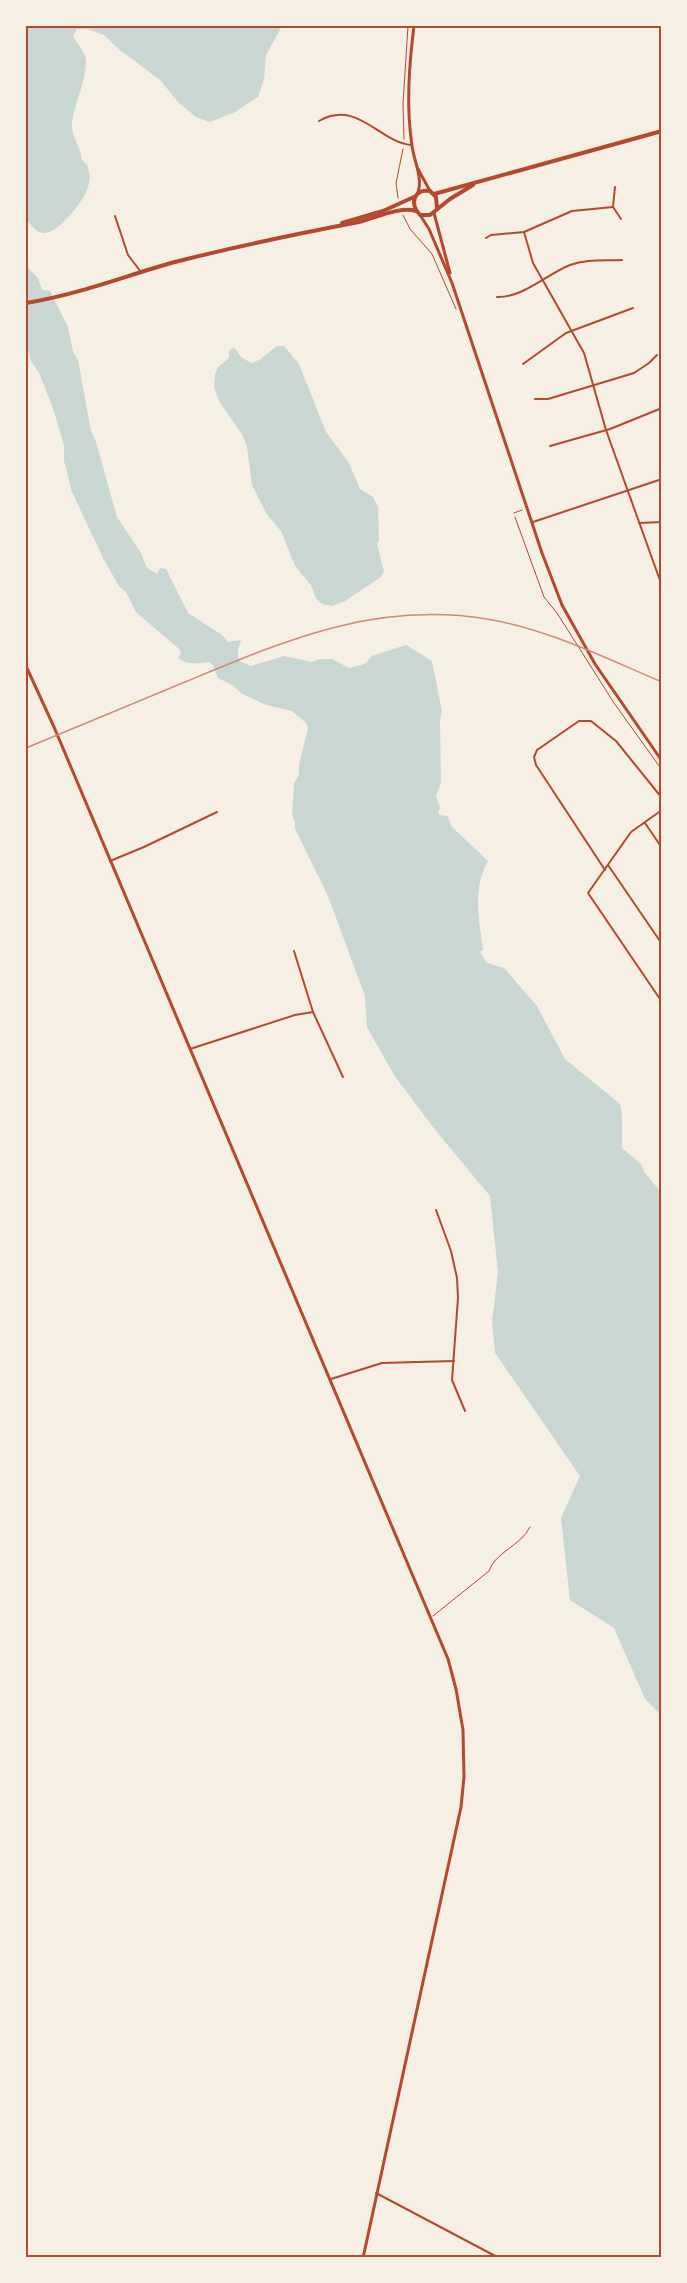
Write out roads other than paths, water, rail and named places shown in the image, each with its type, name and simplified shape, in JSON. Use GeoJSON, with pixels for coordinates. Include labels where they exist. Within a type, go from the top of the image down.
{"type":"FeatureCollection","features":[{"type":"Feature","properties":{"kind":"highway"},"geometry":{"type":"LineString","coordinates":[[26,303],[60,297],[201,256],[336,225],[383,211],[414,197],[418,192],[432,192],[473,184],[662,131]]}},
{"type":"Feature","properties":{"kind":"highway"},"geometry":{"type":"LineString","coordinates":[[437,208],[473,184]]}},
{"type":"Feature","properties":{"kind":"highway"},"geometry":{"type":"LineString","coordinates":[[336,225],[368,220],[408,209],[430,215],[437,208],[438,201],[432,192]]}},
{"type":"Feature","properties":{"kind":"highway"},"geometry":{"type":"LineString","coordinates":[[414,197],[413,201],[418,213]]}},
{"type":"Feature","properties":{"kind":"street"},"geometry":{"type":"LineString","coordinates":[[414,26],[408,92],[411,145],[420,187],[418,192]]}},
{"type":"Feature","properties":{"kind":"street"},"geometry":{"type":"LineString","coordinates":[[319,121],[332,115],[357,118],[404,144],[411,145]]}},
{"type":"Feature","properties":{"kind":"street"},"geometry":{"type":"LineString","coordinates":[[416,164],[432,192]]}},
{"type":"Feature","properties":{"kind":"street"},"geometry":{"type":"LineString","coordinates":[[615,187],[613,207],[621,219]]}},
{"type":"Feature","properties":{"kind":"street"},"geometry":{"type":"LineString","coordinates":[[486,238],[491,235],[524,232],[572,211],[613,207]]}},
{"type":"Feature","properties":{"kind":"street"},"geometry":{"type":"LineString","coordinates":[[418,213],[433,236],[452,283],[553,583],[575,631],[595,664],[662,761]]}},
{"type":"Feature","properties":{"kind":"street"},"geometry":{"type":"LineString","coordinates":[[434,213],[452,283]]}},
{"type":"Feature","properties":{"kind":"street"},"geometry":{"type":"LineString","coordinates":[[115,216],[129,255],[141,272]]}},
{"type":"Feature","properties":{"kind":"street"},"geometry":{"type":"LineString","coordinates":[[524,232],[529,252],[542,280],[584,353],[626,490],[662,586]]}},
{"type":"Feature","properties":{"kind":"street"},"geometry":{"type":"LineString","coordinates":[[497,297],[514,294],[580,262],[622,260]]}},
{"type":"Feature","properties":{"kind":"street"},"geometry":{"type":"LineString","coordinates":[[523,364],[571,331],[633,308]]}},
{"type":"Feature","properties":{"kind":"street"},"geometry":{"type":"LineString","coordinates":[[535,399],[548,399],[634,373],[650,363],[657,354]]}},
{"type":"Feature","properties":{"kind":"street"},"geometry":{"type":"LineString","coordinates":[[550,446],[639,419],[662,408]]}},
{"type":"Feature","properties":{"kind":"street"},"geometry":{"type":"LineString","coordinates":[[533,522],[662,479]]}},
{"type":"Feature","properties":{"kind":"street"},"geometry":{"type":"LineString","coordinates":[[639,524],[662,522]]}},
{"type":"Feature","properties":{"kind":"street"},"geometry":{"type":"LineString","coordinates":[[26,666],[60,740],[432,1618],[448,1659],[456,1689],[463,1730],[464,1777],[457,1835],[363,2258]]}},
{"type":"Feature","properties":{"kind":"street"},"geometry":{"type":"LineString","coordinates":[[605,870],[536,765],[534,757],[537,750],[579,721],[591,721],[616,741],[662,798]]}},
{"type":"Feature","properties":{"kind":"street"},"geometry":{"type":"LineString","coordinates":[[662,810],[632,832],[588,892],[662,1002]]}},
{"type":"Feature","properties":{"kind":"street"},"geometry":{"type":"LineString","coordinates":[[110,861],[217,812]]}},
{"type":"Feature","properties":{"kind":"street"},"geometry":{"type":"LineString","coordinates":[[644,822],[662,848]]}},
{"type":"Feature","properties":{"kind":"street"},"geometry":{"type":"LineString","coordinates":[[608,865],[662,944]]}},
{"type":"Feature","properties":{"kind":"street"},"geometry":{"type":"LineString","coordinates":[[294,951],[313,1012],[343,1077]]}},
{"type":"Feature","properties":{"kind":"street"},"geometry":{"type":"LineString","coordinates":[[190,1049],[295,1015],[313,1012]]}},
{"type":"Feature","properties":{"kind":"street"},"geometry":{"type":"LineString","coordinates":[[436,1210],[451,1251],[457,1278],[452,1380],[465,1411]]}},
{"type":"Feature","properties":{"kind":"street"},"geometry":{"type":"LineString","coordinates":[[331,1379],[382,1363],[454,1361]]}},
{"type":"Feature","properties":{"kind":"street"},"geometry":{"type":"LineString","coordinates":[[376,2193],[499,2258]]}},
{"type":"Feature","properties":{"kind":"lane"},"geometry":{"type":"LineString","coordinates":[[514,513],[522,510]]}},
{"type":"Feature","properties":{"kind":"lane"},"geometry":{"type":"LineString","coordinates":[[432,1618],[489,1571],[494,1561],[522,1539],[530,1527]]}},
{"type":"Feature","properties":{"kind":"railway"},"geometry":{"type":"LineString","coordinates":[[26,748],[222,666],[295,639],[369,620],[407,615],[446,615],[510,624],[576,645],[662,682]]}}]}
